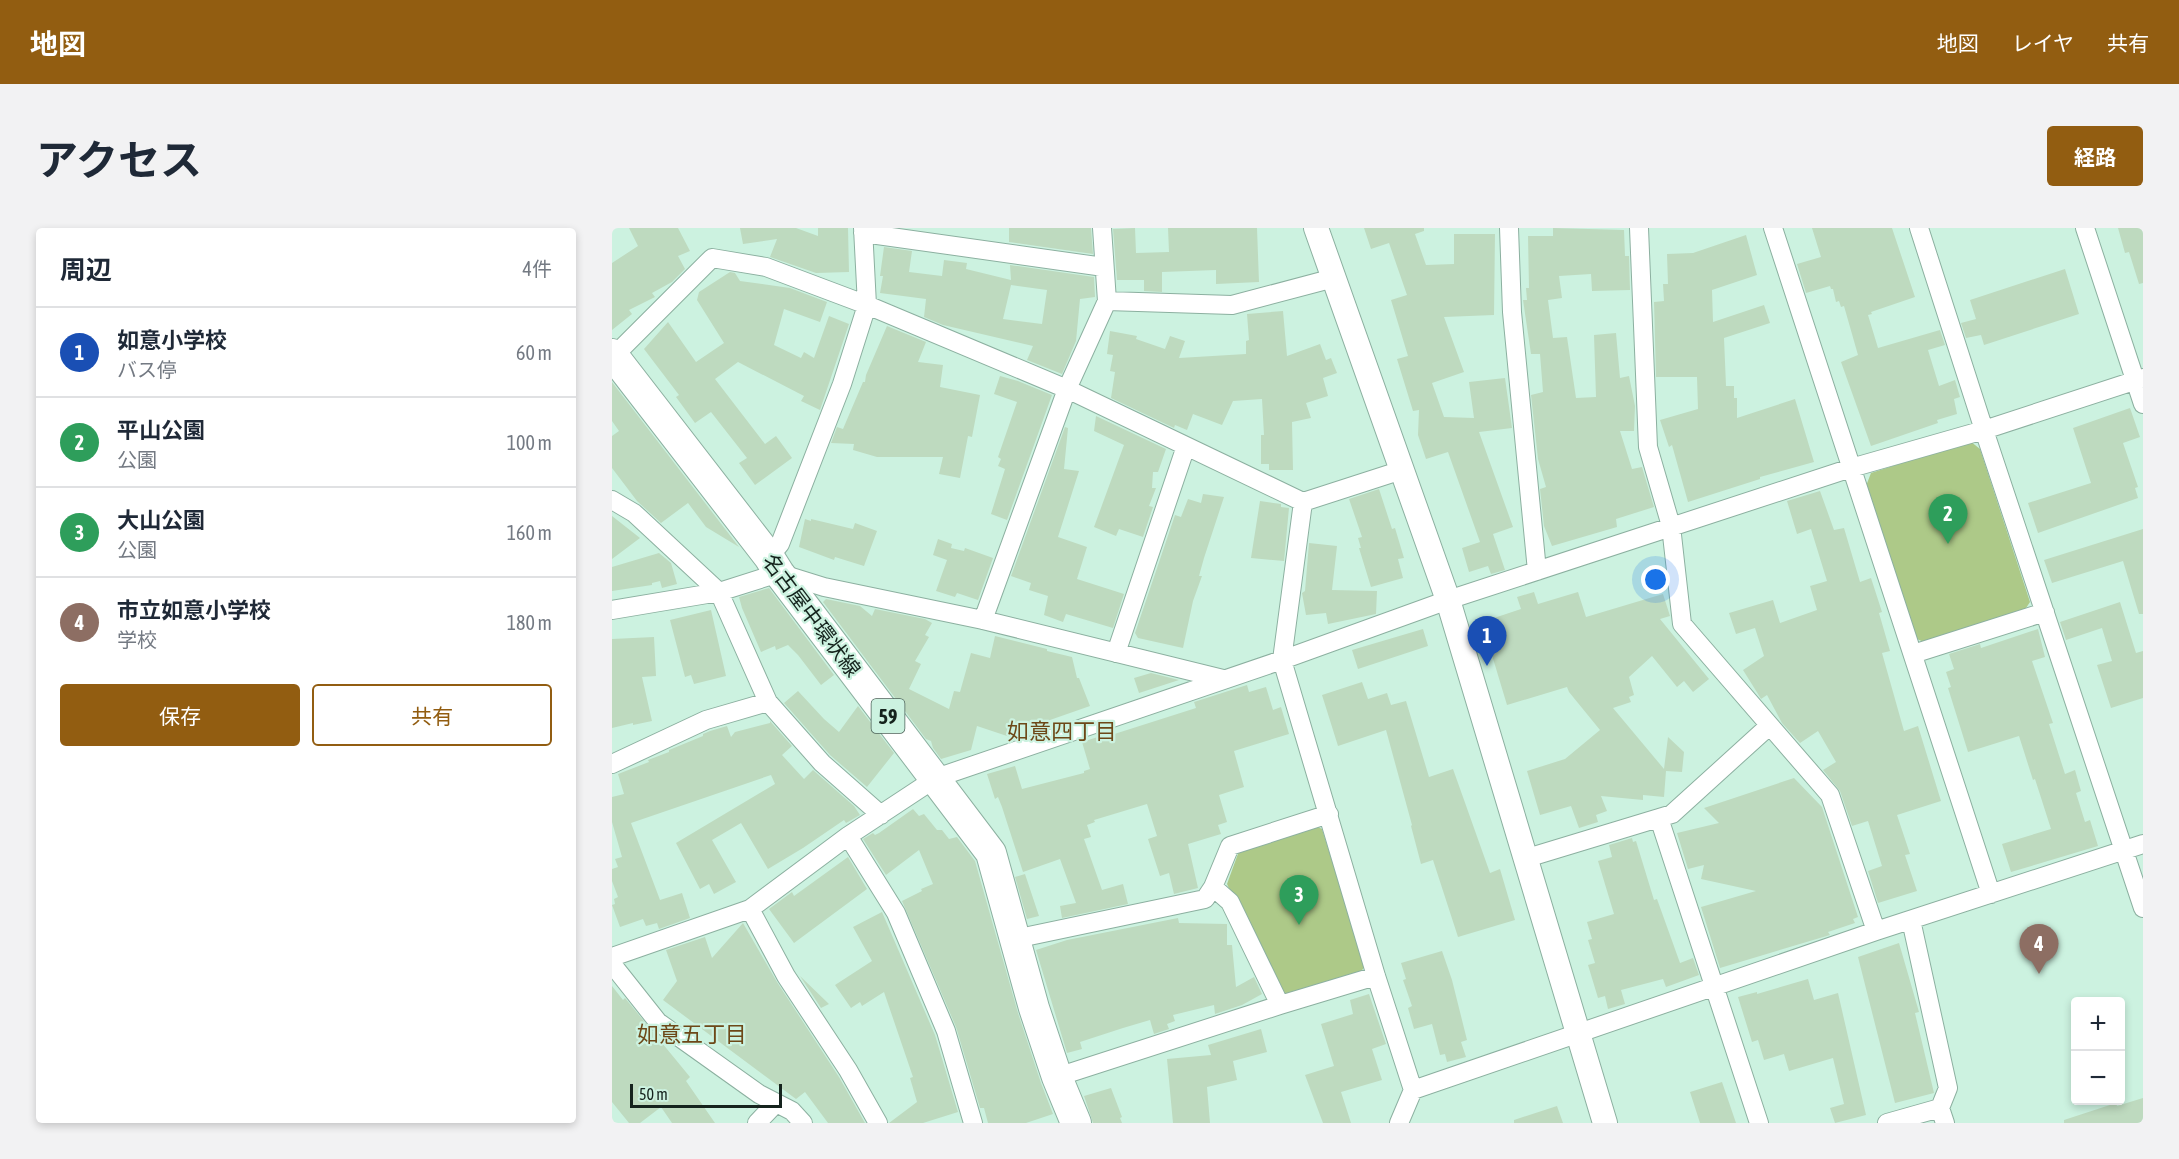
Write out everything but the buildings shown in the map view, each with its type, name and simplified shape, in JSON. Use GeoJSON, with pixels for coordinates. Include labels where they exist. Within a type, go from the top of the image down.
{"type":"FeatureCollection","features":[{"type":"Feature","properties":{"kind":"main road","name":"名古屋中環状線"},"geometry":{"type":"LineString","coordinates":[[613,356],[991,853],[1034,1008],[1069,1122]]}},
{"type":"Feature","properties":{"kind":"street"},"geometry":{"type":"LineString","coordinates":[[983,620],[1067,390],[1107,301],[1102,228]]}},
{"type":"Feature","properties":{"kind":"street"},"geometry":{"type":"LineString","coordinates":[[1316,228],[1448,600],[1605,1123]]}},
{"type":"Feature","properties":{"kind":"street"},"geometry":{"type":"LineString","coordinates":[[1509,228],[1512,312],[1538,571]]}},
{"type":"Feature","properties":{"kind":"street"},"geometry":{"type":"LineString","coordinates":[[1639,228],[1648,447],[1671,526],[1683,624],[1830,795],[1876,931]]}},
{"type":"Feature","properties":{"kind":"street"},"geometry":{"type":"LineString","coordinates":[[1773,228],[1991,894]]}},
{"type":"Feature","properties":{"kind":"street"},"geometry":{"type":"LineString","coordinates":[[1919,228],[2143,908]]}},
{"type":"Feature","properties":{"kind":"street"},"geometry":{"type":"LineString","coordinates":[[2085,228],[2139,379],[2143,404]]}},
{"type":"Feature","properties":{"kind":"street"},"geometry":{"type":"LineString","coordinates":[[612,610],[719,592],[774,565],[842,384],[867,305],[863,230],[1104,267]]}},
{"type":"Feature","properties":{"kind":"street"},"geometry":{"type":"LineString","coordinates":[[613,356],[712,258],[766,267],[867,305],[1067,390],[1303,502],[1402,470]]}},
{"type":"Feature","properties":{"kind":"street"},"geometry":{"type":"LineString","coordinates":[[1107,301],[1232,305],[1334,279]]}},
{"type":"Feature","properties":{"kind":"street"},"geometry":{"type":"LineString","coordinates":[[612,957],[750,909],[848,837],[936,778],[1282,660],[1448,600],[1671,526],[1851,468],[1984,430],[2139,379]]}},
{"type":"Feature","properties":{"kind":"street"},"geometry":{"type":"LineString","coordinates":[[1116,653],[1186,446]]}},
{"type":"Feature","properties":{"kind":"street"},"geometry":{"type":"LineString","coordinates":[[612,500],[634,513],[719,592],[768,702],[822,764],[881,815]]}},
{"type":"Feature","properties":{"kind":"street"},"geometry":{"type":"LineString","coordinates":[[1303,502],[1282,660],[1376,976],[1413,1090],[1399,1123]]}},
{"type":"Feature","properties":{"kind":"street"},"geometry":{"type":"LineString","coordinates":[[774,565],[824,586],[983,620],[1224,680]]}},
{"type":"Feature","properties":{"kind":"street"},"geometry":{"type":"LineString","coordinates":[[1913,654],[2045,612]]}},
{"type":"Feature","properties":{"kind":"street"},"geometry":{"type":"LineString","coordinates":[[612,764],[706,720],[768,702]]}},
{"type":"Feature","properties":{"kind":"street"},"geometry":{"type":"LineString","coordinates":[[1527,858],[1672,814],[1769,726]]}},
{"type":"Feature","properties":{"kind":"street"},"geometry":{"type":"LineString","coordinates":[[1016,939],[1205,899],[1213,887],[1230,846],[1329,814]]}},
{"type":"Feature","properties":{"kind":"street"},"geometry":{"type":"LineString","coordinates":[[1659,818],[1759,1123]]}},
{"type":"Feature","properties":{"kind":"street"},"geometry":{"type":"LineString","coordinates":[[848,837],[896,913],[946,1031],[973,1123]]}},
{"type":"Feature","properties":{"kind":"street"},"geometry":{"type":"LineString","coordinates":[[1413,1090],[1876,931],[2143,844]]}},
{"type":"Feature","properties":{"kind":"street"},"geometry":{"type":"LineString","coordinates":[[1213,887],[1230,902],[1280,1005]]}},
{"type":"Feature","properties":{"kind":"street"},"geometry":{"type":"LineString","coordinates":[[750,909],[786,976],[848,1070],[878,1123]]}},
{"type":"Feature","properties":{"kind":"street"},"geometry":{"type":"LineString","coordinates":[[1887,1123],[1943,1115],[1948,1088],[1911,920]]}},
{"type":"Feature","properties":{"kind":"street"},"geometry":{"type":"LineString","coordinates":[[612,964],[658,1022],[759,1094],[792,1111],[802,1123]]}},
{"type":"Feature","properties":{"kind":"street"},"geometry":{"type":"LineString","coordinates":[[1057,1077],[1376,976]]}},
{"type":"Feature","properties":{"kind":"street"},"geometry":{"type":"LineString","coordinates":[[757,1123],[776,1103]]}},
{"type":"Feature","properties":{"kind":"green space"},"geometry":{"type":"Polygon","coordinates":[[[1970,441],[1980,449],[2030,602],[2024,611],[1926,643],[1917,639],[1866,486],[1871,473],[1970,441]]]}},
{"type":"Feature","properties":{"kind":"green space"},"geometry":{"type":"Polygon","coordinates":[[[1314,825],[1322,829],[1365,966],[1360,973],[1289,996],[1279,991],[1227,884],[1239,851],[1314,825]]]}},
{"type":"Feature","properties":{"kind":"place","name":"平山公園"},"geometry":{"type":"Point","coordinates":[1948,544]}},
{"type":"Feature","properties":{"kind":"place","name":"如意小学校"},"geometry":{"type":"Point","coordinates":[1487,666]}},
{"type":"Feature","properties":{"kind":"place","name":"大山公園"},"geometry":{"type":"Point","coordinates":[1299,925]}},
{"type":"Feature","properties":{"kind":"place","name":"市立如意小学校"},"geometry":{"type":"Point","coordinates":[2039,974]}},
{"type":"Feature","properties":{"kind":"district","name":"如意四丁目"},"geometry":{"type":"Point","coordinates":[1062,731]}},
{"type":"Feature","properties":{"kind":"district","name":"如意五丁目"},"geometry":{"type":"Point","coordinates":[692,1034]}}]}
